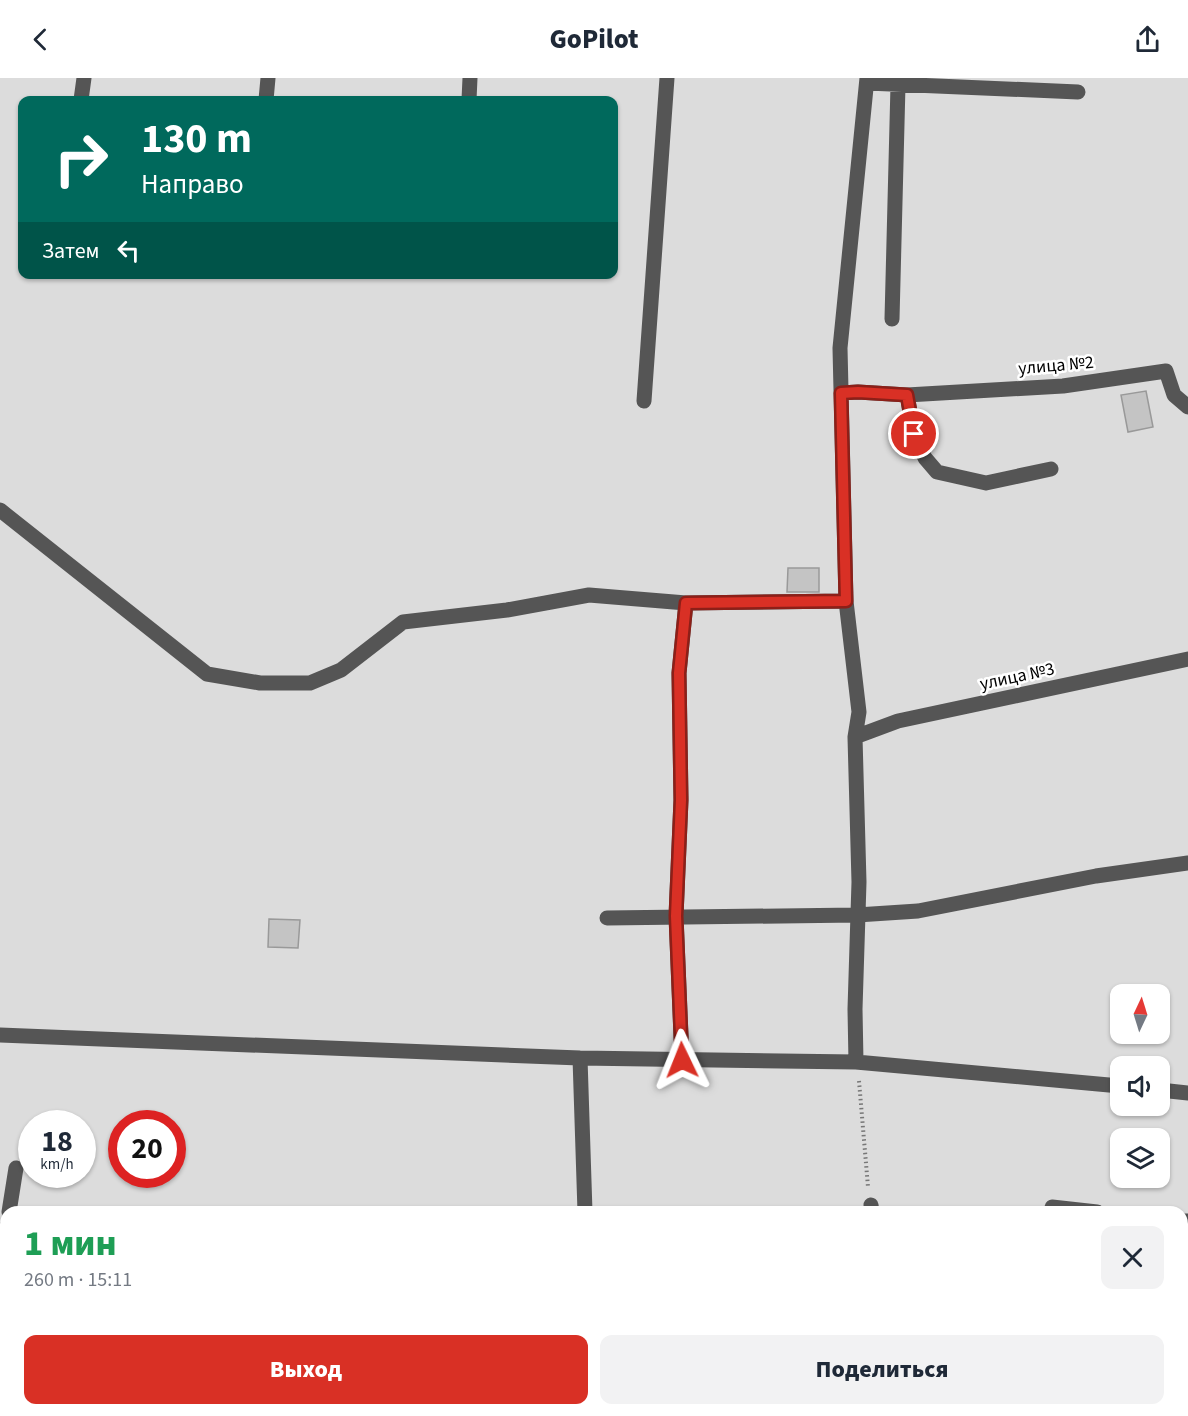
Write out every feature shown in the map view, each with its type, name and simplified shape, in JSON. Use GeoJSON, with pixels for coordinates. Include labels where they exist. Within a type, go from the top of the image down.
{"type":"FeatureCollection","features":[{"type":"Feature","properties":{"kind":"street"},"geometry":{"type":"LineString","coordinates":[[82,96],[84,78]]}},
{"type":"Feature","properties":{"kind":"street"},"geometry":{"type":"LineString","coordinates":[[266,96],[268,78]]}},
{"type":"Feature","properties":{"kind":"street"},"geometry":{"type":"LineString","coordinates":[[469,96],[470,78]]}},
{"type":"Feature","properties":{"kind":"street"},"geometry":{"type":"LineString","coordinates":[[644,401],[667,78]]}},
{"type":"Feature","properties":{"kind":"street"},"geometry":{"type":"LineString","coordinates":[[856,1062],[855,737],[859,712],[846,601],[840,348],[867,81],[1078,92]]}},
{"type":"Feature","properties":{"kind":"street"},"geometry":{"type":"LineString","coordinates":[[892,319],[898,84]]}},
{"type":"Feature","properties":{"kind":"street","name":"улица №2"},"geometry":{"type":"LineString","coordinates":[[841,393],[907,395],[1063,386],[1166,371],[1174,395],[1188,407]]}},
{"type":"Feature","properties":{"kind":"street"},"geometry":{"type":"LineString","coordinates":[[907,395],[914,434],[925,458],[937,472],[986,483],[1051,469]]}},
{"type":"Feature","properties":{"kind":"street"},"geometry":{"type":"LineString","coordinates":[[0,510],[207,674],[260,683],[310,683],[341,670],[403,622],[507,610],[589,596],[686,603],[846,601]]}},
{"type":"Feature","properties":{"kind":"street"},"geometry":{"type":"LineString","coordinates":[[682,1060],[676,916],[681,800],[679,673],[686,603]]}},
{"type":"Feature","properties":{"kind":"street","name":"улица №3"},"geometry":{"type":"LineString","coordinates":[[855,737],[898,721],[1188,659]]}},
{"type":"Feature","properties":{"kind":"street"},"geometry":{"type":"LineString","coordinates":[[607,918],[857,915],[918,911],[1096,876],[1188,863]]}},
{"type":"Feature","properties":{"kind":"street"},"geometry":{"type":"LineString","coordinates":[[0,1035],[580,1058],[856,1062],[1110,1085]]}},
{"type":"Feature","properties":{"kind":"street"},"geometry":{"type":"LineString","coordinates":[[580,1058],[585,1206]]}},
{"type":"Feature","properties":{"kind":"street"},"geometry":{"type":"LineString","coordinates":[[1170,1091],[1188,1093]]}},
{"type":"Feature","properties":{"kind":"street"},"geometry":{"type":"LineString","coordinates":[[10,1206],[16,1168]]}},
{"type":"Feature","properties":{"kind":"path"},"geometry":{"type":"LineString","coordinates":[[861,1093],[871,1206]]}},
{"type":"Feature","properties":{"kind":"shaded area"},"geometry":{"type":"Polygon","coordinates":[[[0,78],[1188,78],[1188,1206],[0,1206],[0,78]]]}},
{"type":"Feature","properties":{"kind":"building"},"geometry":{"type":"Polygon","coordinates":[[[1146,391],[1153,427],[1128,432],[1121,395],[1146,391]]]}},
{"type":"Feature","properties":{"kind":"building"},"geometry":{"type":"Polygon","coordinates":[[[788,568],[819,568],[819,592],[787,592],[788,568]]]}},
{"type":"Feature","properties":{"kind":"building"},"geometry":{"type":"Polygon","coordinates":[[[269,919],[300,920],[298,948],[268,947],[269,919]]]}},
{"type":"Feature","properties":{"kind":"route"},"geometry":{"type":"LineString","coordinates":[[682,1060],[676,916],[681,800],[679,673],[686,603],[846,601],[841,393],[907,395],[914,434]]}}]}
